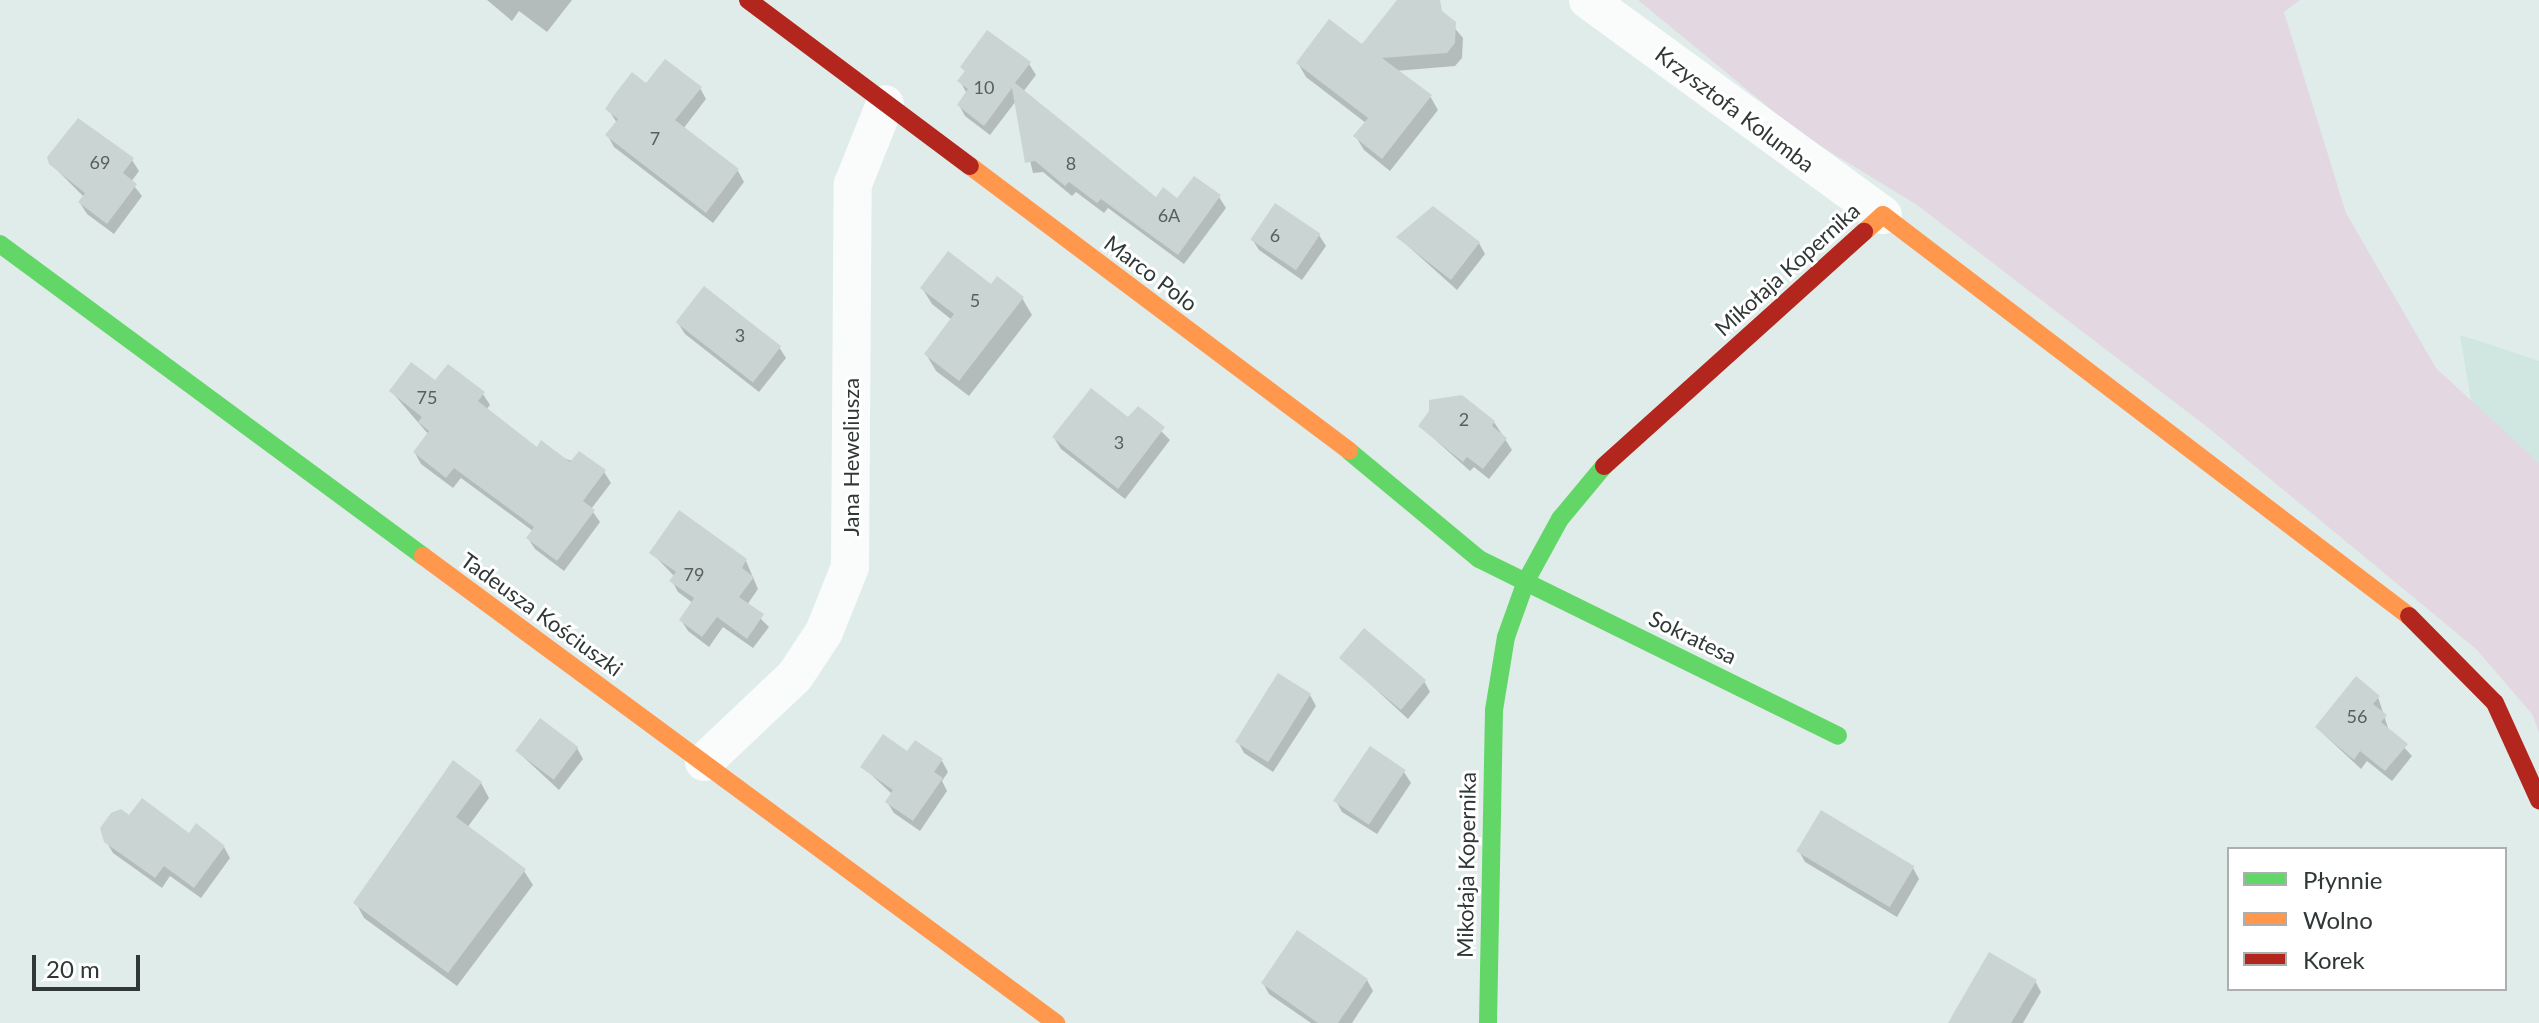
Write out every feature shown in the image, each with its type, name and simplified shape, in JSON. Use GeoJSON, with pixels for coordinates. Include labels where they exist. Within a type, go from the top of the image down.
{"type":"FeatureCollection","features":[{"type":"Feature","properties":{"kind":"street","name":"Marco Polo"},"geometry":{"type":"LineString","coordinates":[[748,0],[1355,455],[1479,559],[1526,581]]}},
{"type":"Feature","properties":{"kind":"street","name":"Krzysztofa Kolumba"},"geometry":{"type":"LineString","coordinates":[[1588,0],[1883,215]]}},
{"type":"Feature","properties":{"kind":"street","name":"Jana Heweliusza"},"geometry":{"type":"LineString","coordinates":[[704,762],[795,676],[824,632],[850,567],[853,184],[885,104]]}},
{"type":"Feature","properties":{"kind":"street","name":"Mikołaja Kopernika"},"geometry":{"type":"LineString","coordinates":[[1488,1023],[1494,710],[1506,637],[1526,581],[1560,519],[1602,468],[1883,215],[2422,626],[2495,703],[2539,800]]}},
{"type":"Feature","properties":{"kind":"street","name":"Tadeusza Kościuszki"},"geometry":{"type":"LineString","coordinates":[[0,244],[1056,1023]]}},
{"type":"Feature","properties":{"kind":"street","name":"Sokratesa"},"geometry":{"type":"LineString","coordinates":[[1526,581],[1838,736]]}},
{"type":"Feature","properties":{"kind":"shaded area"},"geometry":{"type":"Polygon","coordinates":[[[1638,0],[2300,0],[2284,12],[2346,213],[2436,368],[2539,463],[2539,732],[2532,714],[2476,649],[2211,430],[1917,205],[1801,134],[1638,0]]]}},
{"type":"Feature","properties":{"kind":"shaded area"},"geometry":{"type":"Polygon","coordinates":[[[2460,335],[2539,361],[2539,670],[2502,583],[2460,335]]]}},
{"type":"Feature","properties":{"kind":"building"},"geometry":{"type":"Polygon","coordinates":[[[1397,0],[1440,0],[1442,11],[1456,22],[1455,43],[1447,53],[1382,58],[1432,95],[1382,159],[1353,136],[1368,118],[1296,63],[1329,19],[1362,44],[1397,0]]]}},
{"type":"Feature","properties":{"kind":"building"},"geometry":{"type":"Polygon","coordinates":[[[987,30],[1031,62],[1015,83],[1156,197],[1163,187],[1177,198],[1194,176],[1221,195],[1178,255],[1101,199],[1097,203],[1069,182],[1065,186],[1035,161],[1025,163],[1012,88],[984,126],[957,105],[968,89],[957,81],[965,71],[960,67],[987,30]]]}},
{"type":"Feature","properties":{"kind":"building"},"geometry":{"type":"Polygon","coordinates":[[[665,59],[702,87],[675,120],[739,169],[706,213],[605,135],[618,119],[605,109],[632,72],[646,83],[665,59]]]}},
{"type":"Feature","properties":{"kind":"building"},"geometry":{"type":"Polygon","coordinates":[[[78,118],[134,158],[123,173],[137,184],[107,224],[78,202],[85,193],[49,164],[47,157],[78,118]]]}},
{"type":"Feature","properties":{"kind":"building"},"geometry":{"type":"Polygon","coordinates":[[[1275,203],[1321,234],[1296,270],[1250,239],[1275,203]]]}},
{"type":"Feature","properties":{"kind":"building"},"geometry":{"type":"Polygon","coordinates":[[[1433,206],[1480,242],[1451,280],[1396,237],[1433,206]]]}},
{"type":"Feature","properties":{"kind":"building"},"geometry":{"type":"Polygon","coordinates":[[[948,251],[991,284],[997,276],[1024,297],[959,381],[924,354],[954,314],[920,288],[948,251]]]}},
{"type":"Feature","properties":{"kind":"building"},"geometry":{"type":"Polygon","coordinates":[[[704,286],[781,346],[753,383],[676,322],[704,286]]]}},
{"type":"Feature","properties":{"kind":"building"},"geometry":{"type":"Polygon","coordinates":[[[411,362],[435,380],[448,364],[485,392],[478,401],[537,447],[541,440],[570,462],[579,451],[606,470],[583,501],[595,510],[557,561],[526,538],[534,527],[454,468],[446,478],[413,452],[429,431],[418,422],[422,417],[389,391],[411,362]]]}},
{"type":"Feature","properties":{"kind":"building"},"geometry":{"type":"Polygon","coordinates":[[[1091,388],[1128,417],[1138,406],[1165,427],[1118,489],[1052,437],[1091,388]]]}},
{"type":"Feature","properties":{"kind":"building"},"geometry":{"type":"Polygon","coordinates":[[[1462,395],[1495,421],[1492,426],[1507,438],[1483,469],[1467,457],[1463,462],[1418,426],[1429,411],[1429,400],[1462,395]]]}},
{"type":"Feature","properties":{"kind":"building"},"geometry":{"type":"Polygon","coordinates":[[[679,510],[747,559],[742,568],[754,577],[739,597],[764,614],[747,639],[717,617],[702,637],[679,620],[694,598],[669,581],[676,572],[649,553],[679,510]]]}},
{"type":"Feature","properties":{"kind":"building"},"geometry":{"type":"Polygon","coordinates":[[[1364,628],[1426,680],[1401,710],[1339,658],[1364,628]]]}},
{"type":"Feature","properties":{"kind":"building"},"geometry":{"type":"Polygon","coordinates":[[[1278,673],[1311,694],[1268,762],[1235,742],[1278,673]]]}},
{"type":"Feature","properties":{"kind":"building"},"geometry":{"type":"Polygon","coordinates":[[[2356,676],[2380,696],[2373,704],[2387,715],[2381,722],[2408,744],[2385,771],[2360,751],[2354,760],[2315,727],[2356,676]]]}},
{"type":"Feature","properties":{"kind":"building"},"geometry":{"type":"Polygon","coordinates":[[[540,718],[578,747],[554,780],[515,751],[540,718]]]}},
{"type":"Feature","properties":{"kind":"building"},"geometry":{"type":"Polygon","coordinates":[[[883,734],[907,751],[915,740],[943,759],[934,772],[943,778],[913,821],[885,802],[893,790],[860,767],[883,734]]]}},
{"type":"Feature","properties":{"kind":"building"},"geometry":{"type":"Polygon","coordinates":[[[1370,746],[1406,770],[1369,825],[1333,801],[1370,746]]]}},
{"type":"Feature","properties":{"kind":"building"},"geometry":{"type":"Polygon","coordinates":[[[453,760],[482,782],[456,817],[526,869],[448,973],[353,903],[453,760]]]}},
{"type":"Feature","properties":{"kind":"building"},"geometry":{"type":"Polygon","coordinates":[[[142,798],[189,833],[196,823],[225,846],[194,888],[164,866],[155,878],[104,842],[100,828],[111,813],[121,809],[129,815],[142,798]]]}},
{"type":"Feature","properties":{"kind":"building"},"geometry":{"type":"Polygon","coordinates":[[[1821,810],[1914,866],[1890,907],[1796,851],[1821,810]]]}},
{"type":"Feature","properties":{"kind":"building"},"geometry":{"type":"Polygon","coordinates":[[[1297,930],[1368,979],[1338,1023],[1318,1023],[1261,983],[1297,930]]]}},
{"type":"Feature","properties":{"kind":"building"},"geometry":{"type":"Polygon","coordinates":[[[1989,952],[2037,980],[2011,1023],[1948,1023],[1989,952]]]}},
{"type":"Feature","properties":{"kind":"traffic: fast"},"geometry":{"type":"LineString","coordinates":[[0,244],[423,556]]}},
{"type":"Feature","properties":{"kind":"traffic: fast"},"geometry":{"type":"LineString","coordinates":[[1349,451],[1479,559],[1838,736]]}},
{"type":"Feature","properties":{"kind":"traffic: fast"},"geometry":{"type":"LineString","coordinates":[[1488,1023],[1494,710],[1506,637],[1526,581],[1560,519],[1604,466]]}},
{"type":"Feature","properties":{"kind":"traffic: slow"},"geometry":{"type":"LineString","coordinates":[[970,166],[1349,451]]}},
{"type":"Feature","properties":{"kind":"traffic: slow"},"geometry":{"type":"LineString","coordinates":[[1864,232],[1883,215],[2409,616]]}},
{"type":"Feature","properties":{"kind":"traffic: slow"},"geometry":{"type":"LineString","coordinates":[[423,556],[1056,1023]]}},
{"type":"Feature","properties":{"kind":"traffic: jam"},"geometry":{"type":"LineString","coordinates":[[748,0],[970,166]]}},
{"type":"Feature","properties":{"kind":"traffic: jam"},"geometry":{"type":"LineString","coordinates":[[1604,466],[1864,232]]}},
{"type":"Feature","properties":{"kind":"traffic: jam"},"geometry":{"type":"LineString","coordinates":[[2409,616],[2495,703],[2539,800]]}}]}
